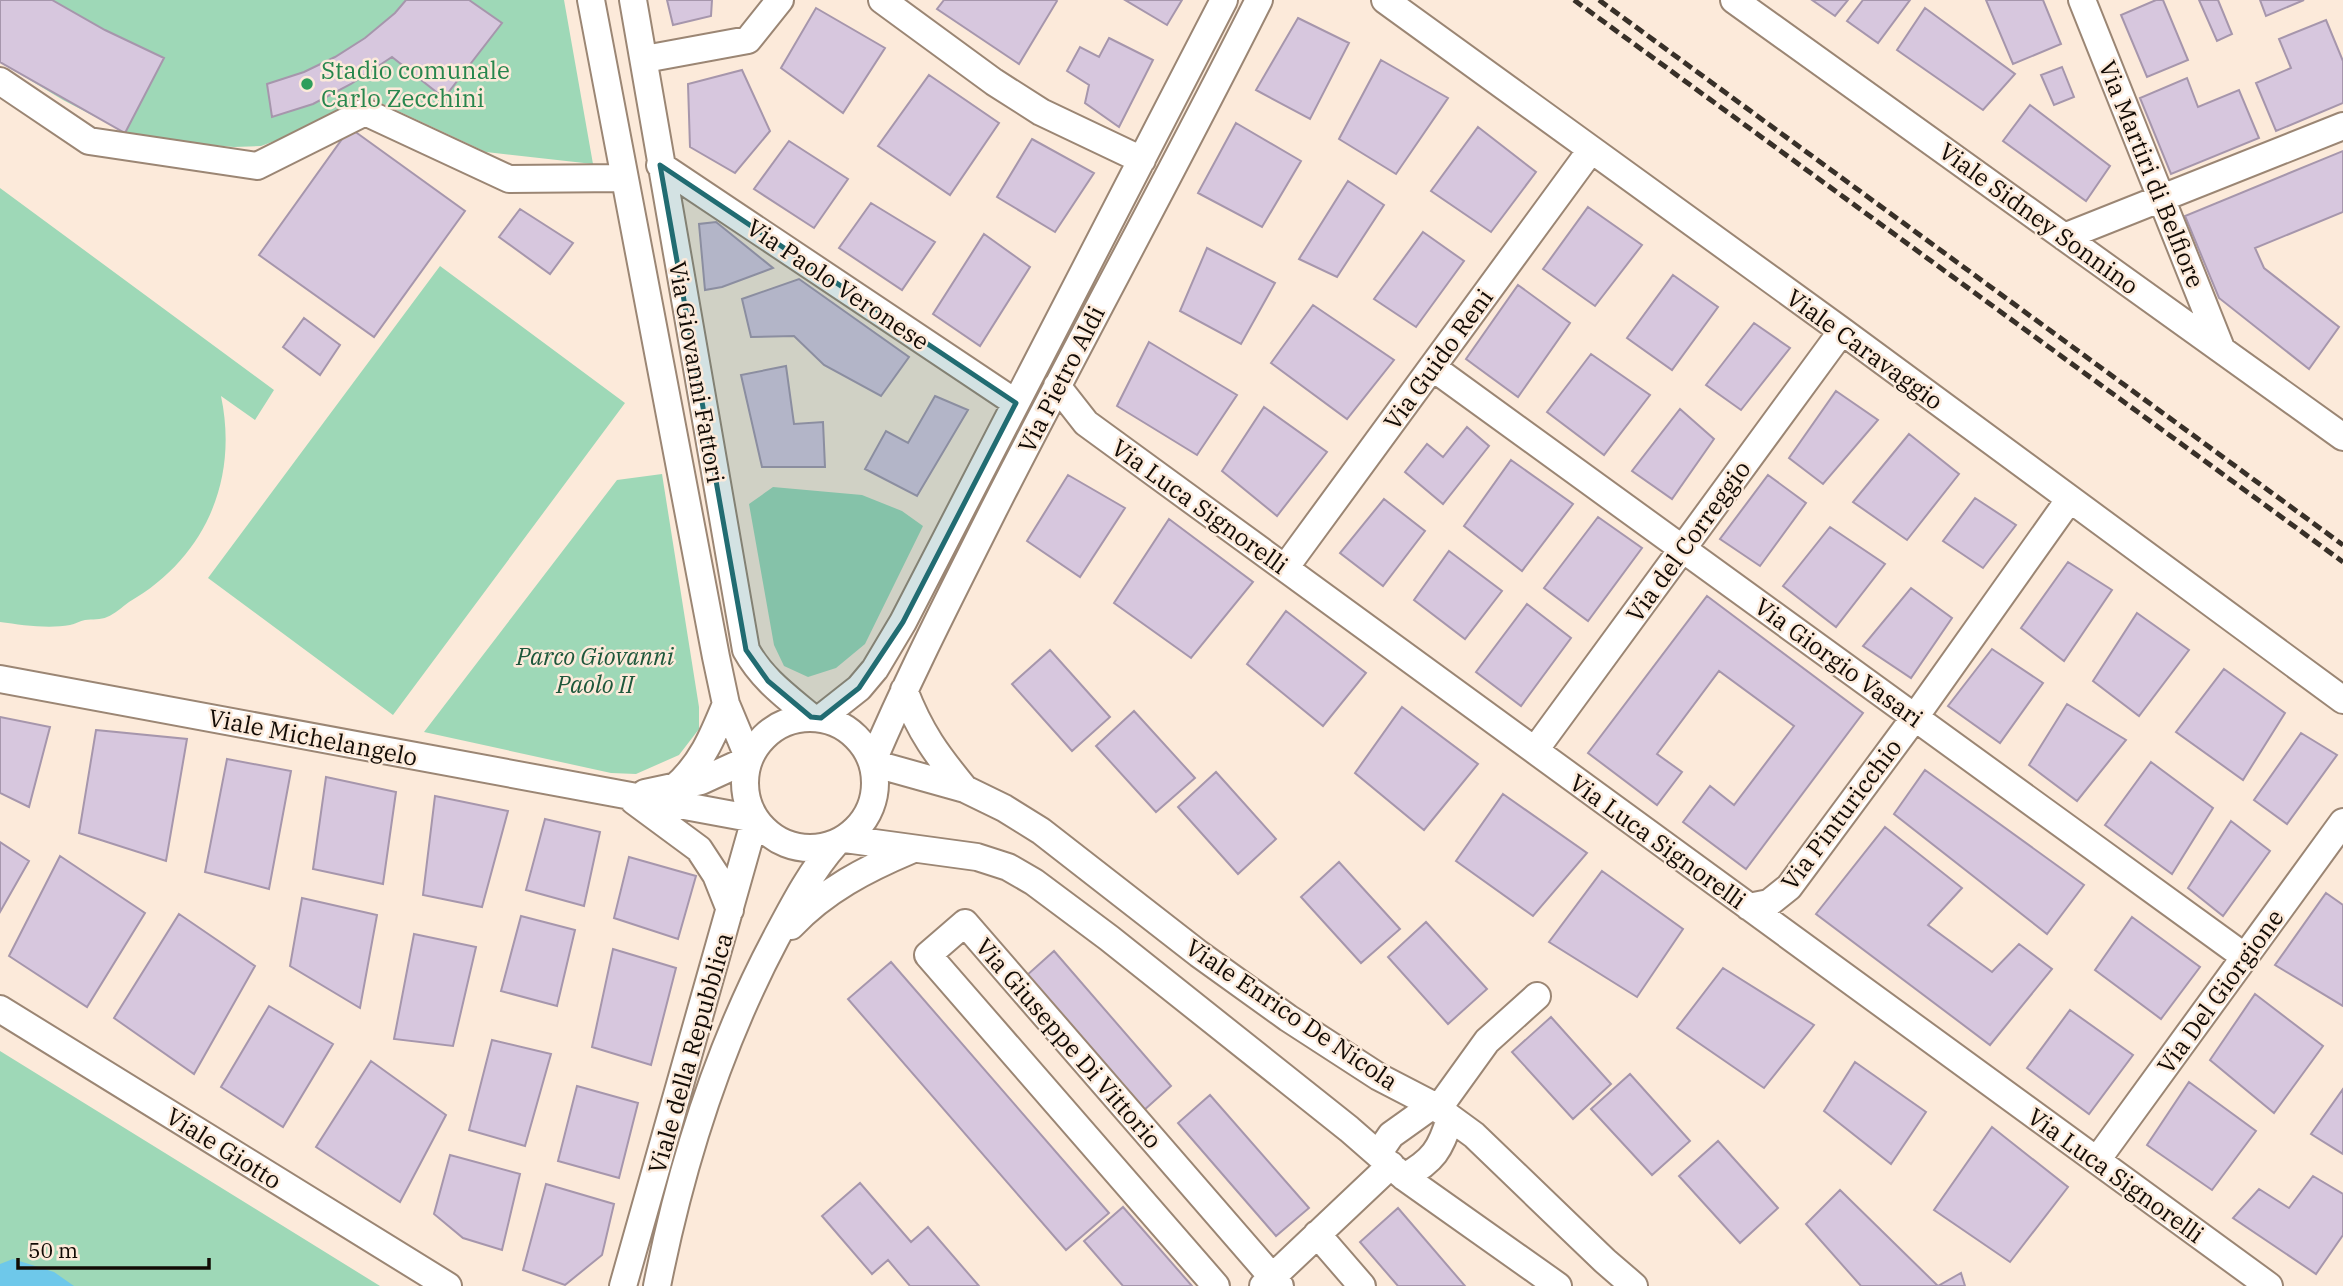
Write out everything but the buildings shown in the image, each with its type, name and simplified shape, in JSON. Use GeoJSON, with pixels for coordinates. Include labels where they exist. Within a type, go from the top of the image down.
{"type":"FeatureCollection","features":[{"type":"Feature","properties":{"kind":"street","name":"Via Giovanni Fattori"},"geometry":{"type":"LineString","coordinates":[[592,0],[623,178],[726,704],[749,759]]}},
{"type":"Feature","properties":{"kind":"street","name":"Via Giovanni Fattori"},"geometry":{"type":"LineString","coordinates":[[633,0],[746,650],[755,667],[768,681],[816,718]]}},
{"type":"Feature","properties":{"kind":"street"},"geometry":{"type":"LineString","coordinates":[[645,60],[748,40],[780,0]]}},
{"type":"Feature","properties":{"kind":"street"},"geometry":{"type":"LineString","coordinates":[[882,0],[994,82],[1041,112],[1142,160]]}},
{"type":"Feature","properties":{"kind":"street","name":"Via Pietro Aldi"},"geometry":{"type":"LineString","coordinates":[[816,718],[859,688],[888,649],[1224,0]]}},
{"type":"Feature","properties":{"kind":"street","name":"Via Pietro Aldi"},"geometry":{"type":"LineString","coordinates":[[872,763],[904,690],[1057,386],[1259,0]]}},
{"type":"Feature","properties":{"kind":"street","name":"Viale Caravaggio"},"geometry":{"type":"LineString","coordinates":[[1385,0],[1842,331],[2343,700]]}},
{"type":"Feature","properties":{"kind":"street","name":"Viale Sidney Sonnino"},"geometry":{"type":"LineString","coordinates":[[1734,0],[2343,437]]}},
{"type":"Feature","properties":{"kind":"street","name":"Via Martiri di Belfiore"},"geometry":{"type":"LineString","coordinates":[[2082,0],[2221,348]]}},
{"type":"Feature","properties":{"kind":"street"},"geometry":{"type":"LineString","coordinates":[[0,82],[89,141],[257,166],[365,112],[509,179],[623,178]]}},
{"type":"Feature","properties":{"kind":"street"},"geometry":{"type":"LineString","coordinates":[[2064,237],[2343,126]]}},
{"type":"Feature","properties":{"kind":"street","name":"Via Guido Reni"},"geometry":{"type":"LineString","coordinates":[[1285,568],[1591,150]]}},
{"type":"Feature","properties":{"kind":"street","name":"Via Paolo Veronese"},"geometry":{"type":"LineString","coordinates":[[660,165],[1016,403]]}},
{"type":"Feature","properties":{"kind":"street","name":"Via del Correggio"},"geometry":{"type":"LineString","coordinates":[[1535,750],[1842,331]]}},
{"type":"Feature","properties":{"kind":"street","name":"Via Giorgio Vasari"},"geometry":{"type":"LineString","coordinates":[[1432,367],[2245,957]]}},
{"type":"Feature","properties":{"kind":"street","name":"Via Luca Signorelli"},"geometry":{"type":"LineString","coordinates":[[1057,386],[1086,423],[2269,1286]]}},
{"type":"Feature","properties":{"kind":"street","name":"Via Pinturicchio"},"geometry":{"type":"LineString","coordinates":[[1749,907],[1769,904],[1789,887],[1915,717],[2069,500]]}},
{"type":"Feature","properties":{"kind":"street","name":"Viale Michelangelo"},"geometry":{"type":"LineString","coordinates":[[0,679],[755,819]]}},
{"type":"Feature","properties":{"kind":"street","name":"Viale Enrico De Nicola"},"geometry":{"type":"LineString","coordinates":[[904,690],[920,730],[965,789]]}},
{"type":"Feature","properties":{"kind":"street"},"geometry":{"type":"LineString","coordinates":[[674,789],[705,754],[726,704]]}},
{"type":"Feature","properties":{"kind":"street"},"geometry":{"type":"LineString","coordinates":[[840,841],[814,848],[791,846],[771,836],[755,819],[746,796],[749,759],[766,735],[778,726],[816,718],[835,723],[853,734],[867,750],[872,763]]}},
{"type":"Feature","properties":{"kind":"street","name":"Viale Michelangelo"},"geometry":{"type":"LineString","coordinates":[[626,796],[674,789],[701,781],[749,759]]}},
{"type":"Feature","properties":{"kind":"street","name":"Viale Enrico De Nicola"},"geometry":{"type":"LineString","coordinates":[[872,763],[965,789],[1004,808],[1041,831],[1199,954],[1288,1018],[1379,1077],[1441,1110],[1474,1135],[1634,1286]]}},
{"type":"Feature","properties":{"kind":"street","name":"Viale della Repubblica"},"geometry":{"type":"LineString","coordinates":[[657,1286],[687,1159],[734,1027],[773,945],[816,866],[863,821],[874,797],[872,763]]}},
{"type":"Feature","properties":{"kind":"street","name":"Viale Michelangelo"},"geometry":{"type":"LineString","coordinates":[[626,796],[699,849],[716,875],[730,910]]}},
{"type":"Feature","properties":{"kind":"street","name":"Viale della Repubblica"},"geometry":{"type":"LineString","coordinates":[[623,1286],[755,819]]}},
{"type":"Feature","properties":{"kind":"street","name":"Via Del Giorgione"},"geometry":{"type":"LineString","coordinates":[[2096,1160],[2343,822]]}},
{"type":"Feature","properties":{"kind":"street","name":"Viale Enrico De Nicola"},"geometry":{"type":"LineString","coordinates":[[840,841],[977,857],[1009,867],[1034,882],[1109,938],[1391,1166],[1558,1286]]}},
{"type":"Feature","properties":{"kind":"street","name":"Viale Enrico De Nicola"},"geometry":{"type":"LineString","coordinates":[[773,945],[800,916],[841,883],[915,849]]}},
{"type":"Feature","properties":{"kind":"street","name":"Via Giuseppe Di Vittorio"},"geometry":{"type":"LineString","coordinates":[[1216,1286],[928,955],[965,923],[1272,1283],[1317,1234],[1391,1166]]}},
{"type":"Feature","properties":{"kind":"street"},"geometry":{"type":"LineString","coordinates":[[1441,1110],[1444,1140],[1425,1165],[1391,1166],[1391,1135],[1441,1110],[1487,1041],[1537,996]]}},
{"type":"Feature","properties":{"kind":"street","name":"Viale Giotto"},"geometry":{"type":"LineString","coordinates":[[0,1009],[448,1286]]}},
{"type":"Feature","properties":{"kind":"street"},"geometry":{"type":"LineString","coordinates":[[1317,1234],[1362,1286]]}},
{"type":"Feature","properties":{"kind":"highlighted area"},"geometry":{"type":"Polygon","coordinates":[[[660,165],[1016,403],[903,622],[859,688],[821,718],[811,717],[768,681],[746,650],[660,165]]]}},
{"type":"Feature","properties":{"kind":"green space","name":"Stadio comunale Carlo Zecchini"},"geometry":{"type":"Polygon","coordinates":[[[0,0],[564,0],[593,164],[486,152],[366,96],[310,128],[261,146],[234,147],[138,139],[63,100],[0,62],[0,0]]]}},
{"type":"Feature","properties":{"kind":"green space"},"geometry":{"type":"Polygon","coordinates":[[[0,188],[274,390],[255,420],[221,396],[225,458],[220,487],[210,515],[178,564],[155,584],[105,618],[44,627],[0,622],[0,188]]]}},
{"type":"Feature","properties":{"kind":"green space"},"geometry":{"type":"Polygon","coordinates":[[[440,266],[625,403],[393,715],[208,578],[440,266]]]}},
{"type":"Feature","properties":{"kind":"green space","name":"Parco Giovanni Paolo II"},"geometry":{"type":"Polygon","coordinates":[[[662,474],[699,707],[699,729],[679,755],[636,774],[611,773],[424,732],[617,480],[662,474]]]}},
{"type":"Feature","properties":{"kind":"green space"},"geometry":{"type":"Polygon","coordinates":[[[773,487],[862,495],[902,511],[923,526],[865,644],[836,668],[808,677],[784,666],[774,645],[749,504],[773,487]]]}},
{"type":"Feature","properties":{"kind":"green space"},"geometry":{"type":"Polygon","coordinates":[[[0,1051],[380,1286],[0,1286],[0,1051]]]}},
{"type":"Feature","properties":{"kind":"water"},"geometry":{"type":"Polygon","coordinates":[[[13,1259],[54,1272],[74,1286],[0,1286],[0,1264],[13,1259]]]}},
{"type":"Feature","properties":{"kind":"railway"},"geometry":{"type":"LineString","coordinates":[[1574,0],[2343,562]]}},
{"type":"Feature","properties":{"kind":"railway"},"geometry":{"type":"LineString","coordinates":[[1599,0],[2343,545]]}},
{"type":"Feature","properties":{"kind":"place","name":"Stadio comunale Carlo Zecchini"},"geometry":{"type":"Point","coordinates":[307,84]}}]}
